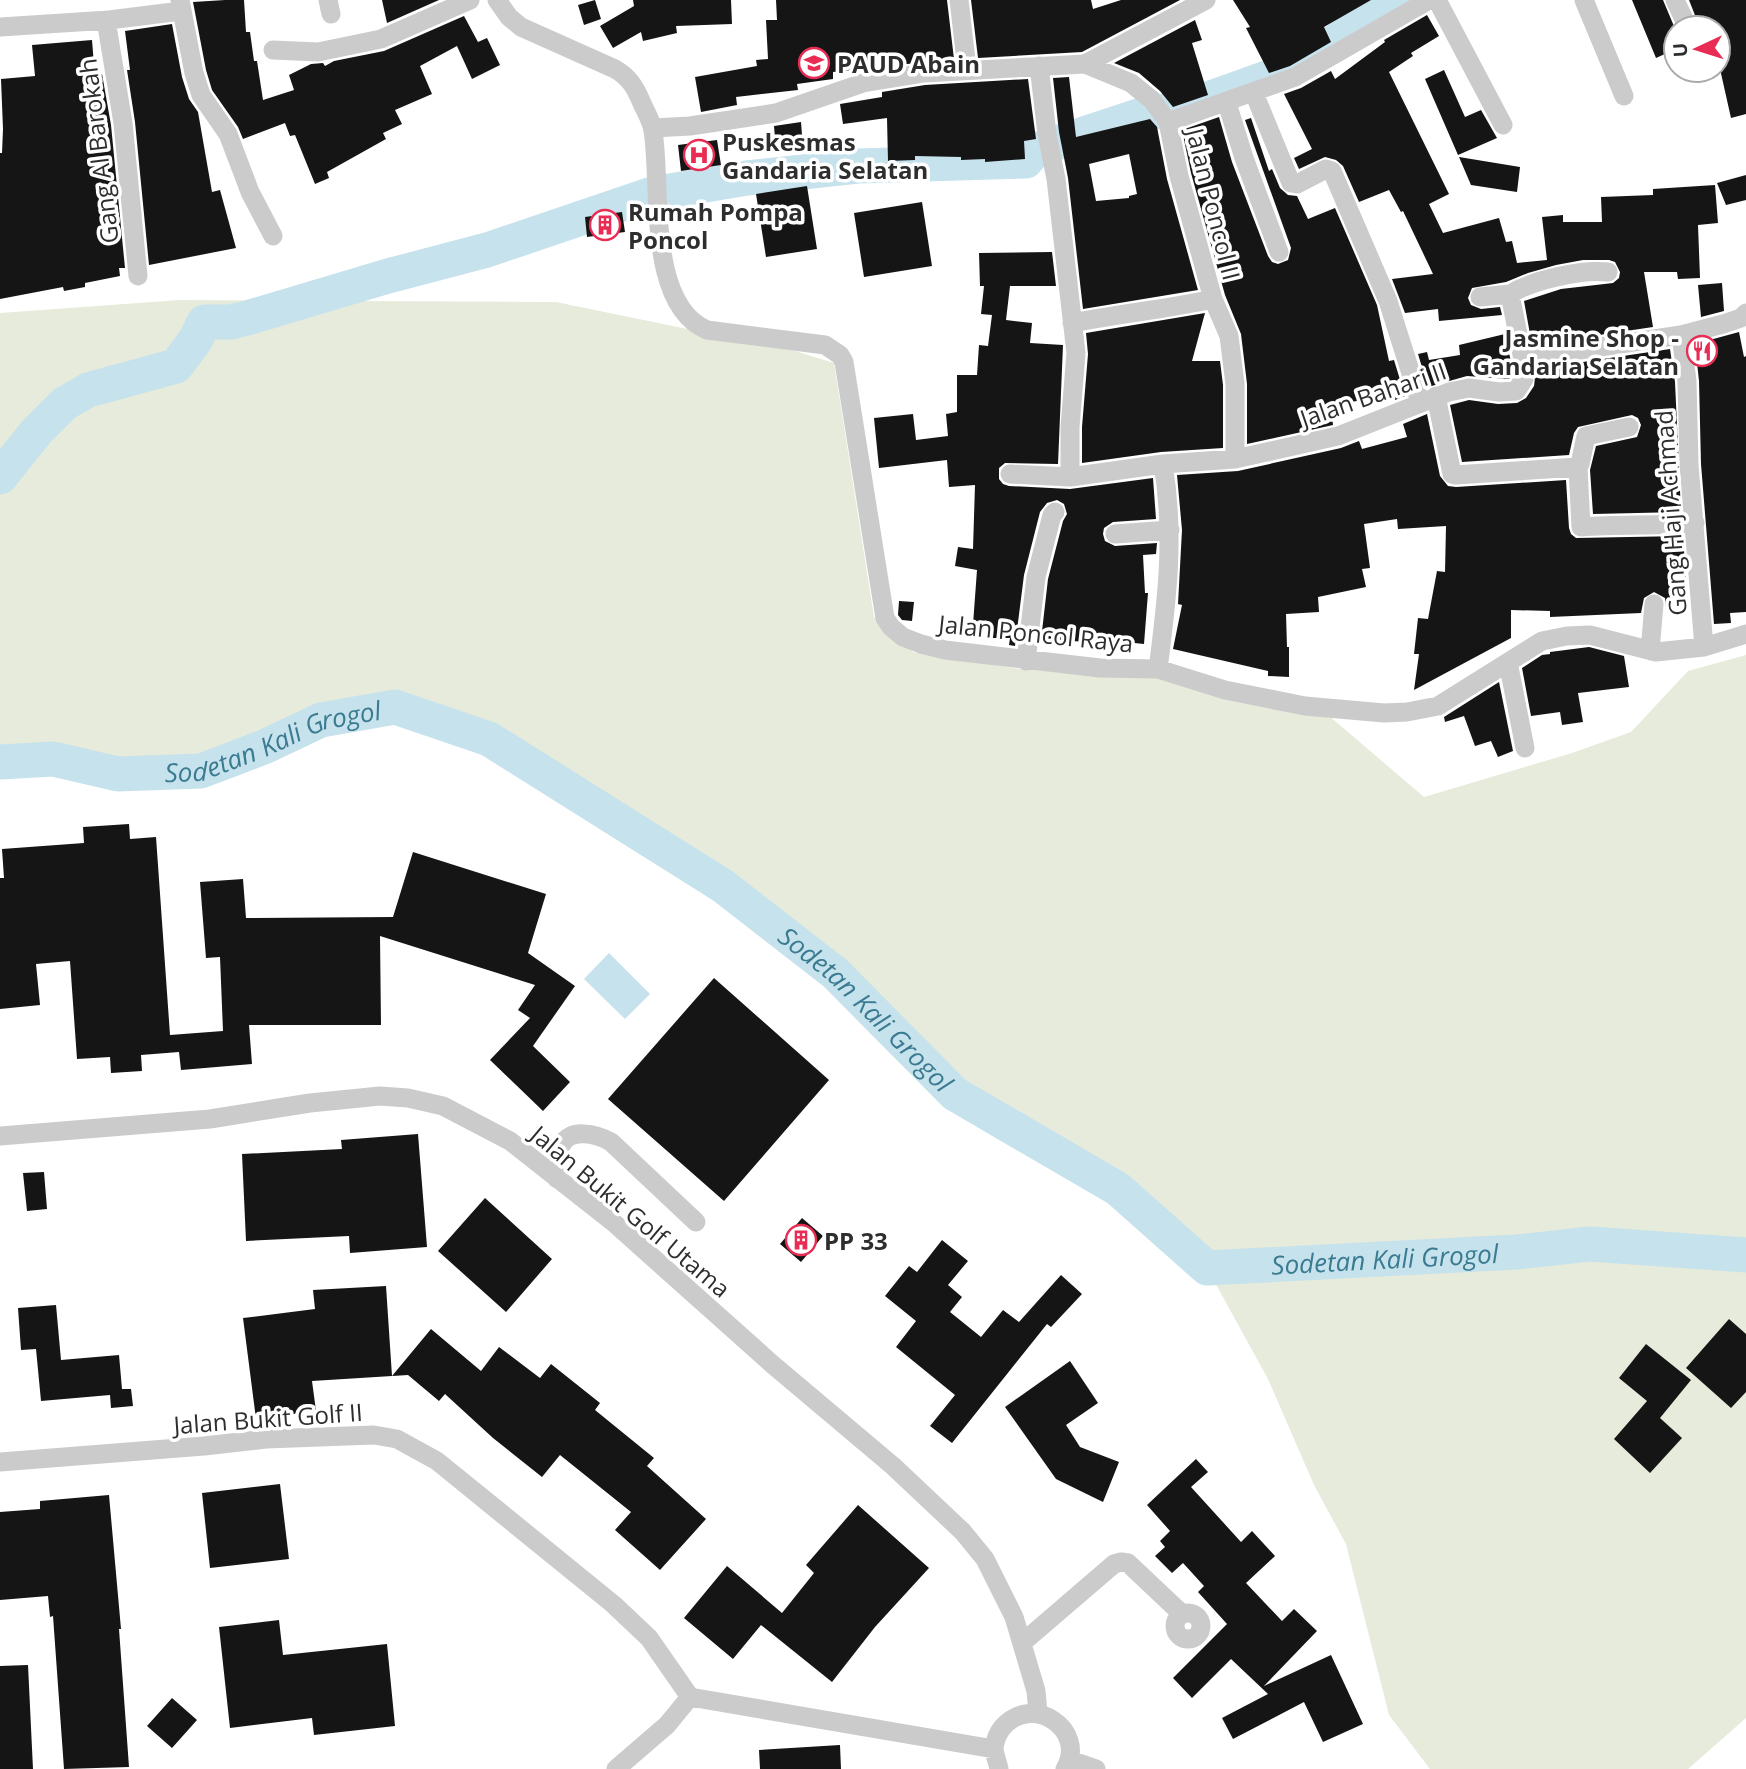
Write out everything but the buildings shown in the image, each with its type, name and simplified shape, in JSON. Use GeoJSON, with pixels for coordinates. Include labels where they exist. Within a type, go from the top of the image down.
{"type":"FeatureCollection","features":[{"type":"Feature","properties":{"kind":"street"},"geometry":{"type":"LineString","coordinates":[[273,50],[318,52],[381,39],[470,0]]}},
{"type":"Feature","properties":{"kind":"street","name":"Jalan Poncol Raya"},"geometry":{"type":"LineString","coordinates":[[496,0],[521,27],[624,74],[635,86],[653,128],[666,274],[678,305],[695,325],[707,330],[825,345],[840,355],[844,362],[885,618],[903,637],[921,645],[1026,661],[1100,668],[1158,669],[1225,690],[1305,706],[1408,712],[1449,700],[1542,641],[1579,634],[1590,635],[1650,651],[1704,647],[1746,634]]}},
{"type":"Feature","properties":{"kind":"street"},"geometry":{"type":"LineString","coordinates":[[959,0],[967,69]]}},
{"type":"Feature","properties":{"kind":"street"},"geometry":{"type":"LineString","coordinates":[[1085,64],[1206,0]]}},
{"type":"Feature","properties":{"kind":"street"},"geometry":{"type":"LineString","coordinates":[[1164,115],[1227,103],[1295,76],[1429,0]]}},
{"type":"Feature","properties":{"kind":"street"},"geometry":{"type":"LineString","coordinates":[[1437,0],[1503,125]]}},
{"type":"Feature","properties":{"kind":"street"},"geometry":{"type":"LineString","coordinates":[[1584,0],[1624,96]]}},
{"type":"Feature","properties":{"kind":"street"},"geometry":{"type":"LineString","coordinates":[[0,27],[106,20],[181,5],[201,95],[228,134],[250,192],[273,236]]}},
{"type":"Feature","properties":{"kind":"street","name":"Gang Al Barokah"},"geometry":{"type":"LineString","coordinates":[[106,20],[124,123],[138,276]]}},
{"type":"Feature","properties":{"kind":"street","name":"Jalan Poncol II"},"geometry":{"type":"LineString","coordinates":[[653,128],[690,126],[776,113],[876,80],[967,69],[1085,64],[1131,83],[1164,115],[1213,299],[1229,336],[1235,384],[1235,459]]}},
{"type":"Feature","properties":{"kind":"street"},"geometry":{"type":"LineString","coordinates":[[1039,66],[1047,134],[1056,179],[1076,353],[1069,447],[1070,477]]}},
{"type":"Feature","properties":{"kind":"street"},"geometry":{"type":"LineString","coordinates":[[1254,93],[1291,183],[1297,184],[1326,169],[1332,171],[1428,399],[1452,474],[1578,467]]}},
{"type":"Feature","properties":{"kind":"street"},"geometry":{"type":"LineString","coordinates":[[1227,103],[1279,252]]}},
{"type":"Feature","properties":{"kind":"street"},"geometry":{"type":"LineString","coordinates":[[1480,297],[1510,294],[1523,286],[1569,274],[1595,270],[1608,272]]}},
{"type":"Feature","properties":{"kind":"street"},"geometry":{"type":"LineString","coordinates":[[1510,294],[1523,360],[1681,335],[1741,318],[1746,313]]}},
{"type":"Feature","properties":{"kind":"street"},"geometry":{"type":"LineString","coordinates":[[1072,323],[1213,299]]}},
{"type":"Feature","properties":{"kind":"street","name":"Gang Haji Achmad"},"geometry":{"type":"LineString","coordinates":[[1681,335],[1687,381],[1689,466],[1704,647]]}},
{"type":"Feature","properties":{"kind":"street","name":"Jalan Bahari II"},"geometry":{"type":"LineString","coordinates":[[1010,474],[1070,477],[1163,464],[1235,459],[1338,436],[1428,399],[1469,388],[1516,391],[1524,379],[1523,360]]}},
{"type":"Feature","properties":{"kind":"street"},"geometry":{"type":"LineString","coordinates":[[1629,427],[1586,436],[1578,467],[1581,527],[1695,523]]}},
{"type":"Feature","properties":{"kind":"street"},"geometry":{"type":"LineString","coordinates":[[1158,669],[1169,582],[1170,530],[1163,464]]}},
{"type":"Feature","properties":{"kind":"street"},"geometry":{"type":"LineString","coordinates":[[1026,661],[1036,577],[1055,512]]}},
{"type":"Feature","properties":{"kind":"street"},"geometry":{"type":"LineString","coordinates":[[1115,534],[1170,530]]}},
{"type":"Feature","properties":{"kind":"street"},"geometry":{"type":"LineString","coordinates":[[1650,651],[1654,604]]}},
{"type":"Feature","properties":{"kind":"street"},"geometry":{"type":"LineString","coordinates":[[1508,662],[1525,748]]}},
{"type":"Feature","properties":{"kind":"street","name":"Jalan Bukit Golf Utama"},"geometry":{"type":"LineString","coordinates":[[0,1136],[210,1119],[346,1098],[389,1097],[443,1106],[510,1141],[613,1222],[762,1356],[884,1458],[963,1532],[985,1559],[1014,1617],[1036,1691],[1038,1713]]}},
{"type":"Feature","properties":{"kind":"street"},"geometry":{"type":"LineString","coordinates":[[557,1179],[560,1148],[565,1139],[584,1134],[603,1138],[611,1142],[696,1222]]}},
{"type":"Feature","properties":{"kind":"street","name":"Jalan Bukit Golf II"},"geometry":{"type":"LineString","coordinates":[[0,1462],[266,1439],[374,1435],[397,1439],[417,1448],[448,1469],[613,1604],[654,1644],[690,1697]]}},
{"type":"Feature","properties":{"kind":"street"},"geometry":{"type":"LineString","coordinates":[[1022,1643],[1114,1564],[1121,1562],[1128,1563],[1182,1614]]}},
{"type":"Feature","properties":{"kind":"street"},"geometry":{"type":"LineString","coordinates":[[616,1769],[667,1725],[690,1697],[994,1749]]}},
{"type":"Feature","properties":{"kind":"street"},"geometry":{"type":"LineString","coordinates":[[999,1769],[994,1749],[998,1733],[1008,1721],[1022,1714],[1038,1713],[1057,1722],[1069,1739],[1067,1765],[1096,1769]]}},
{"type":"Feature","properties":{"kind":"green space"},"geometry":{"type":"Polygon","coordinates":[[[180,300],[556,302],[795,351],[834,363],[874,617],[913,652],[1020,669],[1140,671],[1321,709],[1424,797],[1572,753],[1631,732],[1688,671],[1746,655],[1746,1718],[1688,1769],[1430,1769],[1389,1715],[1346,1544],[1314,1485],[1268,1379],[1207,1268],[1118,1189],[955,1094],[835,973],[723,886],[489,739],[395,707],[321,720],[264,747],[201,771],[118,774],[53,759],[0,762],[0,313],[180,300]]]}},
{"type":"Feature","properties":{"kind":"water"},"geometry":{"type":"Polygon","coordinates":[[[609,953],[650,994],[625,1019],[584,979],[609,953]]]}},
{"type":"Feature","properties":{"kind":"waterway"},"geometry":{"type":"LineString","coordinates":[[0,477],[37,431],[64,404],[88,390],[176,366],[196,339],[204,322],[231,322],[247,318],[487,250],[652,194],[747,178],[858,166],[1026,161],[1035,150],[1147,113],[1180,109],[1278,74],[1320,52],[1396,0]]}},
{"type":"Feature","properties":{"kind":"waterway","name":"Sodetan Kali Grogol"},"geometry":{"type":"LineString","coordinates":[[0,762],[53,759],[118,774],[201,771],[264,747],[321,720],[395,707],[489,739],[723,886],[835,973],[955,1094],[1118,1189],[1207,1268],[1517,1252],[1590,1244],[1746,1255]]}},
{"type":"Feature","properties":{"kind":"place","name":"PAUD Abain"},"geometry":{"type":"Point","coordinates":[814,63]}},
{"type":"Feature","properties":{"kind":"place","name":"Puskesmas Gandaria Selatan"},"geometry":{"type":"Point","coordinates":[699,155]}},
{"type":"Feature","properties":{"kind":"place","name":"Rumah Pompa Poncol"},"geometry":{"type":"Point","coordinates":[605,225]}},
{"type":"Feature","properties":{"kind":"place","name":"Jasmine Shop - Gandaria Selatan"},"geometry":{"type":"Point","coordinates":[1702,351]}},
{"type":"Feature","properties":{"kind":"place","name":"PP 33"},"geometry":{"type":"Point","coordinates":[801,1240]}}]}
